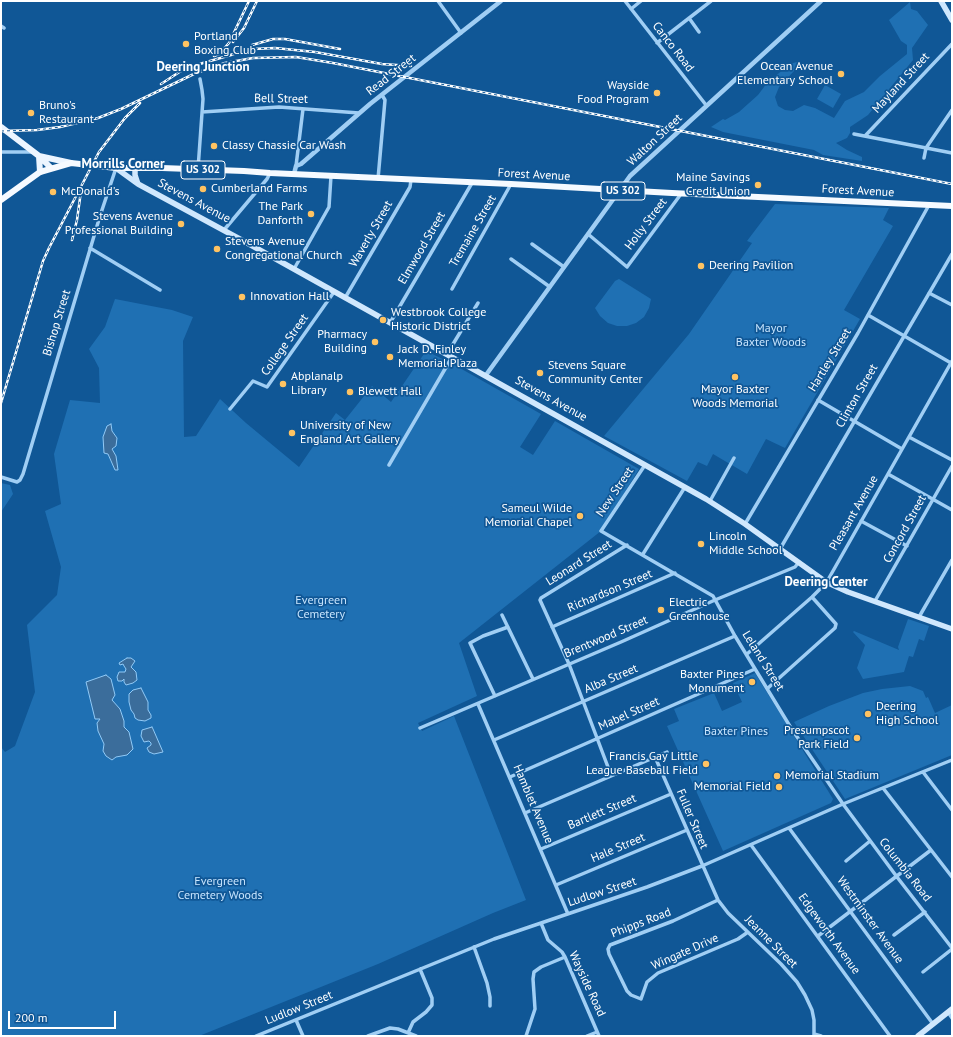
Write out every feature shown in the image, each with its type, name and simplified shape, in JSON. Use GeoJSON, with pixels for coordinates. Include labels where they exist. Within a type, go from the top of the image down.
{"type":"FeatureCollection","features":[{"type":"Feature","properties":{"kind":"highway","name":"US 302"},"geometry":{"type":"LineString","coordinates":[[1,200],[40,172],[51,168],[71,163],[116,168]]}},
{"type":"Feature","properties":{"kind":"highway","name":"Forest Avenue"},"geometry":{"type":"LineString","coordinates":[[116,168],[135,167],[244,171],[681,194],[952,206]]}},
{"type":"Feature","properties":{"kind":"main road"},"geometry":{"type":"LineString","coordinates":[[941,1],[952,20]]}},
{"type":"Feature","properties":{"kind":"main road"},"geometry":{"type":"LineString","coordinates":[[1,127],[36,154],[51,168]]}},
{"type":"Feature","properties":{"kind":"main road"},"geometry":{"type":"LineString","coordinates":[[36,154],[71,163]]}},
{"type":"Feature","properties":{"kind":"main road"},"geometry":{"type":"LineString","coordinates":[[36,154],[40,172]]}},
{"type":"Feature","properties":{"kind":"main road","name":"Stevens Avenue"},"geometry":{"type":"LineString","coordinates":[[135,167],[134,175],[138,184]]}},
{"type":"Feature","properties":{"kind":"main road","name":"Stevens Avenue"},"geometry":{"type":"LineString","coordinates":[[116,168],[138,184],[224,230],[710,501],[746,524],[826,582],[952,629]]}},
{"type":"Feature","properties":{"kind":"main road"},"geometry":{"type":"LineString","coordinates":[[918,1036],[950,1010]]}},
{"type":"Feature","properties":{"kind":"street"},"geometry":{"type":"LineString","coordinates":[[438,1],[461,33]]}},
{"type":"Feature","properties":{"kind":"street","name":"Read Street"},"geometry":{"type":"LineString","coordinates":[[296,166],[301,164],[359,113],[501,1]]}},
{"type":"Feature","properties":{"kind":"street","name":"Canco Road"},"geometry":{"type":"LineString","coordinates":[[625,1],[706,105]]}},
{"type":"Feature","properties":{"kind":"street"},"geometry":{"type":"LineString","coordinates":[[631,9],[641,1]]}},
{"type":"Feature","properties":{"kind":"street"},"geometry":{"type":"LineString","coordinates":[[658,43],[711,1]]}},
{"type":"Feature","properties":{"kind":"street","name":"Walton Street"},"geometry":{"type":"LineString","coordinates":[[486,376],[619,190],[636,170],[822,1]]}},
{"type":"Feature","properties":{"kind":"street"},"geometry":{"type":"LineString","coordinates":[[689,18],[699,32]]}},
{"type":"Feature","properties":{"kind":"street","name":"Mayland Street"},"geometry":{"type":"LineString","coordinates":[[865,136],[952,44]]}},
{"type":"Feature","properties":{"kind":"street"},"geometry":{"type":"LineString","coordinates":[[198,170],[202,112],[202,90],[200,79]]}},
{"type":"Feature","properties":{"kind":"street"},"geometry":{"type":"LineString","coordinates":[[378,179],[385,100],[382,95]]}},
{"type":"Feature","properties":{"kind":"street","name":"Bell Street"},"geometry":{"type":"LineString","coordinates":[[202,112],[270,107],[359,113]]}},
{"type":"Feature","properties":{"kind":"street"},"geometry":{"type":"LineString","coordinates":[[294,174],[303,109]]}},
{"type":"Feature","properties":{"kind":"street"},"geometry":{"type":"LineString","coordinates":[[924,158],[926,148],[952,110]]}},
{"type":"Feature","properties":{"kind":"street"},"geometry":{"type":"LineString","coordinates":[[854,134],[952,153]]}},
{"type":"Feature","properties":{"kind":"street"},"geometry":{"type":"LineString","coordinates":[[1,152],[36,154]]}},
{"type":"Feature","properties":{"kind":"street","name":"Bishop Street"},"geometry":{"type":"LineString","coordinates":[[1,477],[17,482],[23,474],[90,248],[116,168]]}},
{"type":"Feature","properties":{"kind":"street"},"geometry":{"type":"LineString","coordinates":[[224,230],[267,179],[270,173]]}},
{"type":"Feature","properties":{"kind":"street"},"geometry":{"type":"LineString","coordinates":[[294,269],[329,207],[331,176]]}},
{"type":"Feature","properties":{"kind":"street","name":"Waverly Street"},"geometry":{"type":"LineString","coordinates":[[345,298],[410,187],[411,180]]}},
{"type":"Feature","properties":{"kind":"street","name":"Elmwood Street"},"geometry":{"type":"LineString","coordinates":[[390,323],[472,183]]}},
{"type":"Feature","properties":{"kind":"street","name":"Tremaine Street"},"geometry":{"type":"LineString","coordinates":[[452,289],[511,184]]}},
{"type":"Feature","properties":{"kind":"street","name":"Holly Street"},"geometry":{"type":"LineString","coordinates":[[588,234],[627,267],[681,194]]}},
{"type":"Feature","properties":{"kind":"street","name":"Hartley Street"},"geometry":{"type":"LineString","coordinates":[[746,524],[868,315],[929,205]]}},
{"type":"Feature","properties":{"kind":"street"},"geometry":{"type":"LineString","coordinates":[[532,244],[564,267]]}},
{"type":"Feature","properties":{"kind":"street"},"geometry":{"type":"LineString","coordinates":[[90,248],[160,290]]}},
{"type":"Feature","properties":{"kind":"street","name":"Clinton Street"},"geometry":{"type":"LineString","coordinates":[[780,549],[952,254]]}},
{"type":"Feature","properties":{"kind":"street"},"geometry":{"type":"LineString","coordinates":[[511,259],[550,287]]}},
{"type":"Feature","properties":{"kind":"street","name":"College Street"},"geometry":{"type":"LineString","coordinates":[[230,409],[253,381],[267,387],[334,292]]}},
{"type":"Feature","properties":{"kind":"street"},"geometry":{"type":"LineString","coordinates":[[929,293],[952,305]]}},
{"type":"Feature","properties":{"kind":"street"},"geometry":{"type":"LineString","coordinates":[[389,465],[478,302]]}},
{"type":"Feature","properties":{"kind":"street"},"geometry":{"type":"LineString","coordinates":[[868,315],[952,362]]}},
{"type":"Feature","properties":{"kind":"street","name":"Pleasant Avenue"},"geometry":{"type":"LineString","coordinates":[[747,654],[812,597],[826,582],[952,362]]}},
{"type":"Feature","properties":{"kind":"street"},"geometry":{"type":"LineString","coordinates":[[818,400],[902,448]]}},
{"type":"Feature","properties":{"kind":"street"},"geometry":{"type":"LineString","coordinates":[[909,437],[952,460]]}},
{"type":"Feature","properties":{"kind":"street"},"geometry":{"type":"LineString","coordinates":[[710,501],[734,458]]}},
{"type":"Feature","properties":{"kind":"street","name":"New Street"},"geometry":{"type":"LineString","coordinates":[[601,530],[645,465]]}},
{"type":"Feature","properties":{"kind":"street","name":"Concord Street"},"geometry":{"type":"LineString","coordinates":[[875,601],[952,466]]}},
{"type":"Feature","properties":{"kind":"street"},"geometry":{"type":"LineString","coordinates":[[888,474],[952,510]]}},
{"type":"Feature","properties":{"kind":"street"},"geometry":{"type":"LineString","coordinates":[[643,554],[684,487]]}},
{"type":"Feature","properties":{"kind":"street"},"geometry":{"type":"LineString","coordinates":[[862,521],[907,546]]}},
{"type":"Feature","properties":{"kind":"street","name":"Leland Street"},"geometry":{"type":"LineString","coordinates":[[601,530],[713,596],[755,669],[842,804]]}},
{"type":"Feature","properties":{"kind":"street","name":"Leonard Street"},"geometry":{"type":"LineString","coordinates":[[552,627],[540,602],[541,598],[627,545]]}},
{"type":"Feature","properties":{"kind":"street"},"geometry":{"type":"LineString","coordinates":[[919,617],[952,560]]}},
{"type":"Feature","properties":{"kind":"street","name":"Brentwood Street"},"geometry":{"type":"LineString","coordinates":[[420,728],[715,600],[795,567],[799,562]]}},
{"type":"Feature","properties":{"kind":"street","name":"Richardson Street"},"geometry":{"type":"LineString","coordinates":[[552,627],[675,573]]}},
{"type":"Feature","properties":{"kind":"street"},"geometry":{"type":"LineString","coordinates":[[768,688],[835,628],[836,624],[812,597]]}},
{"type":"Feature","properties":{"kind":"street"},"geometry":{"type":"LineString","coordinates":[[502,615],[533,679]]}},
{"type":"Feature","properties":{"kind":"street"},"geometry":{"type":"LineString","coordinates":[[495,696],[470,643],[483,636],[508,627]]}},
{"type":"Feature","properties":{"kind":"street"},"geometry":{"type":"LineString","coordinates":[[552,627],[569,664],[612,775]]}},
{"type":"Feature","properties":{"kind":"street","name":"Alba Street"},"geometry":{"type":"LineString","coordinates":[[494,740],[735,636]]}},
{"type":"Feature","properties":{"kind":"street","name":"Mabel Street"},"geometry":{"type":"LineString","coordinates":[[510,777],[755,669]]}},
{"type":"Feature","properties":{"kind":"street","name":"Hamblet Avenue"},"geometry":{"type":"LineString","coordinates":[[478,704],[568,914]]}},
{"type":"Feature","properties":{"kind":"street"},"geometry":{"type":"LineString","coordinates":[[525,813],[667,752]]}},
{"type":"Feature","properties":{"kind":"street","name":"Fuller Street"},"geometry":{"type":"LineString","coordinates":[[655,757],[702,866]]}},
{"type":"Feature","properties":{"kind":"street","name":"Ludlow Street"},"geometry":{"type":"LineString","coordinates":[[256,1036],[474,947],[647,887],[702,866],[842,804],[952,760]]}},
{"type":"Feature","properties":{"kind":"street"},"geometry":{"type":"LineString","coordinates":[[923,772],[952,810]]}},
{"type":"Feature","properties":{"kind":"street"},"geometry":{"type":"LineString","coordinates":[[883,788],[952,878]]}},
{"type":"Feature","properties":{"kind":"street","name":"Bartlett Street"},"geometry":{"type":"LineString","coordinates":[[541,849],[671,794]]}},
{"type":"Feature","properties":{"kind":"street","name":"Columbia Road"},"geometry":{"type":"LineString","coordinates":[[842,804],[952,948]]}},
{"type":"Feature","properties":{"kind":"street","name":"Westminster Avenue"},"geometry":{"type":"LineString","coordinates":[[789,828],[933,1024]]}},
{"type":"Feature","properties":{"kind":"street","name":"Hale Street"},"geometry":{"type":"LineString","coordinates":[[556,885],[687,830]]}},
{"type":"Feature","properties":{"kind":"street"},"geometry":{"type":"LineString","coordinates":[[846,861],[870,841]]}},
{"type":"Feature","properties":{"kind":"street","name":"Edgeworth Avenue"},"geometry":{"type":"LineString","coordinates":[[751,845],[890,1036]]}},
{"type":"Feature","properties":{"kind":"street"},"geometry":{"type":"LineString","coordinates":[[818,936],[931,850]]}},
{"type":"Feature","properties":{"kind":"street","name":"Jeanne Street"},"geometry":{"type":"LineString","coordinates":[[702,866],[718,900],[728,913],[787,970],[805,995],[814,1016],[814,1035]]}},
{"type":"Feature","properties":{"kind":"street","name":"Phipps Road"},"geometry":{"type":"LineString","coordinates":[[641,999],[629,993],[624,987],[609,954],[608,949],[610,945],[673,921],[718,900]]}},
{"type":"Feature","properties":{"kind":"street"},"geometry":{"type":"LineString","coordinates":[[894,935],[925,912]]}},
{"type":"Feature","properties":{"kind":"street","name":"Wayside Road"},"geometry":{"type":"LineString","coordinates":[[540,923],[548,940],[562,952],[565,957],[598,1034]]}},
{"type":"Feature","properties":{"kind":"street","name":"Wingate Drive"},"geometry":{"type":"LineString","coordinates":[[641,999],[646,985],[655,974],[738,939],[748,932]]}},
{"type":"Feature","properties":{"kind":"street"},"geometry":{"type":"LineString","coordinates":[[474,947],[487,983],[490,1006]]}},
{"type":"Feature","properties":{"kind":"street"},"geometry":{"type":"LineString","coordinates":[[923,972],[952,948]]}},
{"type":"Feature","properties":{"kind":"street"},"geometry":{"type":"LineString","coordinates":[[526,1036],[535,1009],[534,972],[541,967],[565,957]]}},
{"type":"Feature","properties":{"kind":"street"},"geometry":{"type":"LineString","coordinates":[[408,1033],[413,1022],[426,1012],[432,1005],[432,998],[420,969]]}},
{"type":"Feature","properties":{"kind":"street"},"geometry":{"type":"LineString","coordinates":[[950,1010],[952,1018]]}},
{"type":"Feature","properties":{"kind":"street"},"geometry":{"type":"LineString","coordinates":[[296,1020],[303,1036]]}},
{"type":"Feature","properties":{"kind":"street"},"geometry":{"type":"LineString","coordinates":[[368,1036],[390,1028],[416,1036]]}},
{"type":"Feature","properties":{"kind":"street"},"geometry":{"type":"LineString","coordinates":[[587,1036],[598,1034]]}},
{"type":"Feature","properties":{"kind":"street"},"geometry":{"type":"LineString","coordinates":[[814,1035],[821,1036]]}},
{"type":"Feature","properties":{"kind":"green space"},"geometry":{"type":"Polygon","coordinates":[[[910,2],[911,9],[917,11],[928,25],[912,48],[913,60],[868,115],[850,127],[850,133],[847,138],[836,143],[862,157],[862,161],[823,155],[814,150],[723,132],[711,127],[723,119],[725,120],[739,112],[758,95],[767,83],[790,64],[800,61],[794,71],[779,87],[775,97],[778,106],[785,110],[793,111],[804,105],[815,108],[834,118],[845,101],[864,92],[880,76],[907,54],[907,45],[901,41],[889,20],[910,2]]]}},
{"type":"Feature","properties":{"kind":"green space"},"geometry":{"type":"Polygon","coordinates":[[[825,85],[841,94],[833,108],[817,99],[825,85]]]}},
{"type":"Feature","properties":{"kind":"green space","name":"Mayor Baxter Woods"},"geometry":{"type":"Polygon","coordinates":[[[775,204],[889,208],[883,220],[893,226],[844,310],[860,319],[785,448],[766,439],[747,474],[713,454],[707,466],[698,462],[687,481],[604,436],[689,334],[752,243],[747,241],[775,204]]]}},
{"type":"Feature","properties":{"kind":"green space"},"geometry":{"type":"Polygon","coordinates":[[[619,279],[651,299],[649,308],[644,317],[636,323],[627,326],[617,326],[608,323],[600,316],[595,308],[615,281],[619,279]]]}},
{"type":"Feature","properties":{"kind":"green space"},"geometry":{"type":"Polygon","coordinates":[[[115,299],[172,310],[193,317],[183,341],[184,437],[196,436],[220,399],[246,423],[299,467],[336,413],[345,420],[372,386],[391,402],[426,351],[451,363],[541,414],[520,447],[533,455],[555,421],[639,469],[601,531],[459,643],[477,696],[418,723],[422,731],[454,716],[526,900],[378,964],[199,1036],[1,1036],[1,747],[5,752],[15,746],[35,692],[27,625],[57,595],[61,567],[45,511],[61,504],[54,454],[70,400],[100,403],[99,368],[89,349],[105,327],[115,299]],[[111,425],[107,426],[105,433],[108,454],[115,470],[116,456],[112,449],[117,438],[112,431],[111,425]]]}},
{"type":"Feature","properties":{"kind":"green space"},"geometry":{"type":"Polygon","coordinates":[[[1,483],[10,485],[13,494],[1,512],[1,483]]]}},
{"type":"Feature","properties":{"kind":"green space"},"geometry":{"type":"Polygon","coordinates":[[[908,619],[929,626],[924,641],[919,639],[913,657],[909,656],[904,672],[863,679],[857,668],[865,645],[853,632],[854,631],[899,650],[898,647],[908,619]]]}},
{"type":"Feature","properties":{"kind":"green space","name":"Baxter Pines"},"geometry":{"type":"Polygon","coordinates":[[[755,673],[833,799],[831,803],[723,851],[667,726],[679,721],[674,709],[714,693],[722,711],[742,702],[733,683],[755,673]]]}},
{"type":"Feature","properties":{"kind":"green space","name":"Deering High School"},"geometry":{"type":"Polygon","coordinates":[[[910,686],[923,691],[926,698],[928,697],[935,713],[952,705],[952,755],[845,799],[794,722],[863,693],[910,686]]]}},
{"type":"Feature","properties":{"kind":"shaded area"},"geometry":{"type":"Polygon","coordinates":[[[111,424],[112,431],[117,438],[116,446],[112,449],[116,456],[118,470],[115,470],[108,454],[104,453],[103,437],[107,426],[111,424]]]}},
{"type":"Feature","properties":{"kind":"shaded area"},"geometry":{"type":"Polygon","coordinates":[[[127,658],[131,658],[135,661],[131,667],[136,672],[137,680],[126,685],[124,679],[122,681],[118,681],[117,677],[119,672],[125,672],[126,669],[123,664],[120,665],[119,663],[127,658]]]}},
{"type":"Feature","properties":{"kind":"shaded area"},"geometry":{"type":"Polygon","coordinates":[[[106,675],[111,679],[115,695],[112,700],[120,709],[124,721],[124,727],[129,732],[133,749],[127,755],[116,757],[112,760],[106,756],[103,751],[104,744],[98,731],[97,723],[100,719],[95,719],[86,682],[106,675]]]}},
{"type":"Feature","properties":{"kind":"shaded area"},"geometry":{"type":"Polygon","coordinates":[[[141,688],[148,702],[148,710],[151,715],[151,718],[145,721],[135,718],[129,702],[129,694],[133,690],[141,688]]]}},
{"type":"Feature","properties":{"kind":"shaded area"},"geometry":{"type":"Polygon","coordinates":[[[152,727],[163,752],[154,754],[149,752],[147,748],[151,745],[151,743],[149,741],[144,742],[141,736],[142,730],[152,727]]]}},
{"type":"Feature","properties":{"kind":"railway"},"geometry":{"type":"LineString","coordinates":[[214,56],[219,54],[229,43],[249,1]]}},
{"type":"Feature","properties":{"kind":"railway"},"geometry":{"type":"LineString","coordinates":[[233,42],[244,28],[257,1]]}},
{"type":"Feature","properties":{"kind":"railway"},"geometry":{"type":"LineString","coordinates":[[252,45],[273,39],[285,39],[340,49]]}},
{"type":"Feature","properties":{"kind":"railway"},"geometry":{"type":"LineString","coordinates":[[226,56],[253,49],[275,48],[315,52],[382,64],[411,66]]}},
{"type":"Feature","properties":{"kind":"railway"},"geometry":{"type":"LineString","coordinates":[[161,84],[181,71],[231,55]]}},
{"type":"Feature","properties":{"kind":"railway"},"geometry":{"type":"LineString","coordinates":[[1,131],[37,130],[60,127],[98,118],[121,109],[196,73],[225,63],[253,58],[296,57],[952,184]]}},
{"type":"Feature","properties":{"kind":"railway"},"geometry":{"type":"LineString","coordinates":[[1,403],[43,261],[49,248],[99,152],[125,118],[140,103]]}},
{"type":"Feature","properties":{"kind":"railway"},"geometry":{"type":"LineString","coordinates":[[72,240],[77,220],[81,191]]}},
{"type":"Feature","properties":{"kind":"place","name":"Portland Boxing Club"},"geometry":{"type":"Point","coordinates":[186,44]}},
{"type":"Feature","properties":{"kind":"place","name":"Ocean Avenue Elementary School"},"geometry":{"type":"Point","coordinates":[841,74]}},
{"type":"Feature","properties":{"kind":"place","name":"Wayside Food Program"},"geometry":{"type":"Point","coordinates":[657,93]}},
{"type":"Feature","properties":{"kind":"place","name":"Bruno's Restaurant"},"geometry":{"type":"Point","coordinates":[31,113]}},
{"type":"Feature","properties":{"kind":"place","name":"Classy Chassie Car Wash"},"geometry":{"type":"Point","coordinates":[214,146]}},
{"type":"Feature","properties":{"kind":"place","name":"Maine Savings Credit Union"},"geometry":{"type":"Point","coordinates":[758,185]}},
{"type":"Feature","properties":{"kind":"place","name":"Cumberland Farms"},"geometry":{"type":"Point","coordinates":[203,189]}},
{"type":"Feature","properties":{"kind":"place","name":"McDonald's"},"geometry":{"type":"Point","coordinates":[53,192]}},
{"type":"Feature","properties":{"kind":"place","name":"The Park Danforth"},"geometry":{"type":"Point","coordinates":[311,214]}},
{"type":"Feature","properties":{"kind":"place","name":"Stevens Avenue Professional Building"},"geometry":{"type":"Point","coordinates":[181,224]}},
{"type":"Feature","properties":{"kind":"place","name":"Stevens Avenue Congregational Church"},"geometry":{"type":"Point","coordinates":[217,249]}},
{"type":"Feature","properties":{"kind":"place","name":"Deering Pavilion"},"geometry":{"type":"Point","coordinates":[701,266]}},
{"type":"Feature","properties":{"kind":"place","name":"Innovation Hall"},"geometry":{"type":"Point","coordinates":[242,297]}},
{"type":"Feature","properties":{"kind":"place","name":"Westbrook College Historic District"},"geometry":{"type":"Point","coordinates":[383,320]}},
{"type":"Feature","properties":{"kind":"place","name":"Pharmacy Building"},"geometry":{"type":"Point","coordinates":[375,342]}},
{"type":"Feature","properties":{"kind":"place","name":"Jack D. Finley Memorial Plaza"},"geometry":{"type":"Point","coordinates":[390,357]}},
{"type":"Feature","properties":{"kind":"place","name":"Stevens Square Community Center"},"geometry":{"type":"Point","coordinates":[540,373]}},
{"type":"Feature","properties":{"kind":"place","name":"Mayor Baxter Woods Memorial"},"geometry":{"type":"Point","coordinates":[735,377]}},
{"type":"Feature","properties":{"kind":"place","name":"Abplanalp Library"},"geometry":{"type":"Point","coordinates":[283,384]}},
{"type":"Feature","properties":{"kind":"place","name":"Blewett Hall"},"geometry":{"type":"Point","coordinates":[350,392]}},
{"type":"Feature","properties":{"kind":"place","name":"University of New England Art Gallery"},"geometry":{"type":"Point","coordinates":[292,433]}},
{"type":"Feature","properties":{"kind":"place","name":"Sameul Wilde Memorial Chapel"},"geometry":{"type":"Point","coordinates":[580,516]}},
{"type":"Feature","properties":{"kind":"place","name":"Lincoln Middle School"},"geometry":{"type":"Point","coordinates":[701,544]}},
{"type":"Feature","properties":{"kind":"place","name":"Electric Greenhouse"},"geometry":{"type":"Point","coordinates":[661,610]}},
{"type":"Feature","properties":{"kind":"place","name":"Baxter Pines Monument"},"geometry":{"type":"Point","coordinates":[752,682]}},
{"type":"Feature","properties":{"kind":"place","name":"Deering High School"},"geometry":{"type":"Point","coordinates":[868,714]}},
{"type":"Feature","properties":{"kind":"place","name":"Presumpscot Park Field"},"geometry":{"type":"Point","coordinates":[857,738]}},
{"type":"Feature","properties":{"kind":"place","name":"Francis Gay Little League Baseball Field"},"geometry":{"type":"Point","coordinates":[706,764]}},
{"type":"Feature","properties":{"kind":"place","name":"Memorial Stadium"},"geometry":{"type":"Point","coordinates":[777,776]}},
{"type":"Feature","properties":{"kind":"place","name":"Memorial Field"},"geometry":{"type":"Point","coordinates":[779,787]}},
{"type":"Feature","properties":{"kind":"district","name":"Deering Junction"},"geometry":{"type":"Point","coordinates":[203,67]}},
{"type":"Feature","properties":{"kind":"district","name":"Morrills Corner"},"geometry":{"type":"Point","coordinates":[123,164]}},
{"type":"Feature","properties":{"kind":"district","name":"Deering Center"},"geometry":{"type":"Point","coordinates":[826,582]}},
{"type":"Feature","properties":{"kind":"park label","name":"Evergreen Cemetery"},"geometry":{"type":"Point","coordinates":[321,608]}},
{"type":"Feature","properties":{"kind":"park label","name":"Evergreen Cemetery Woods"},"geometry":{"type":"Point","coordinates":[220,889]}}]}
